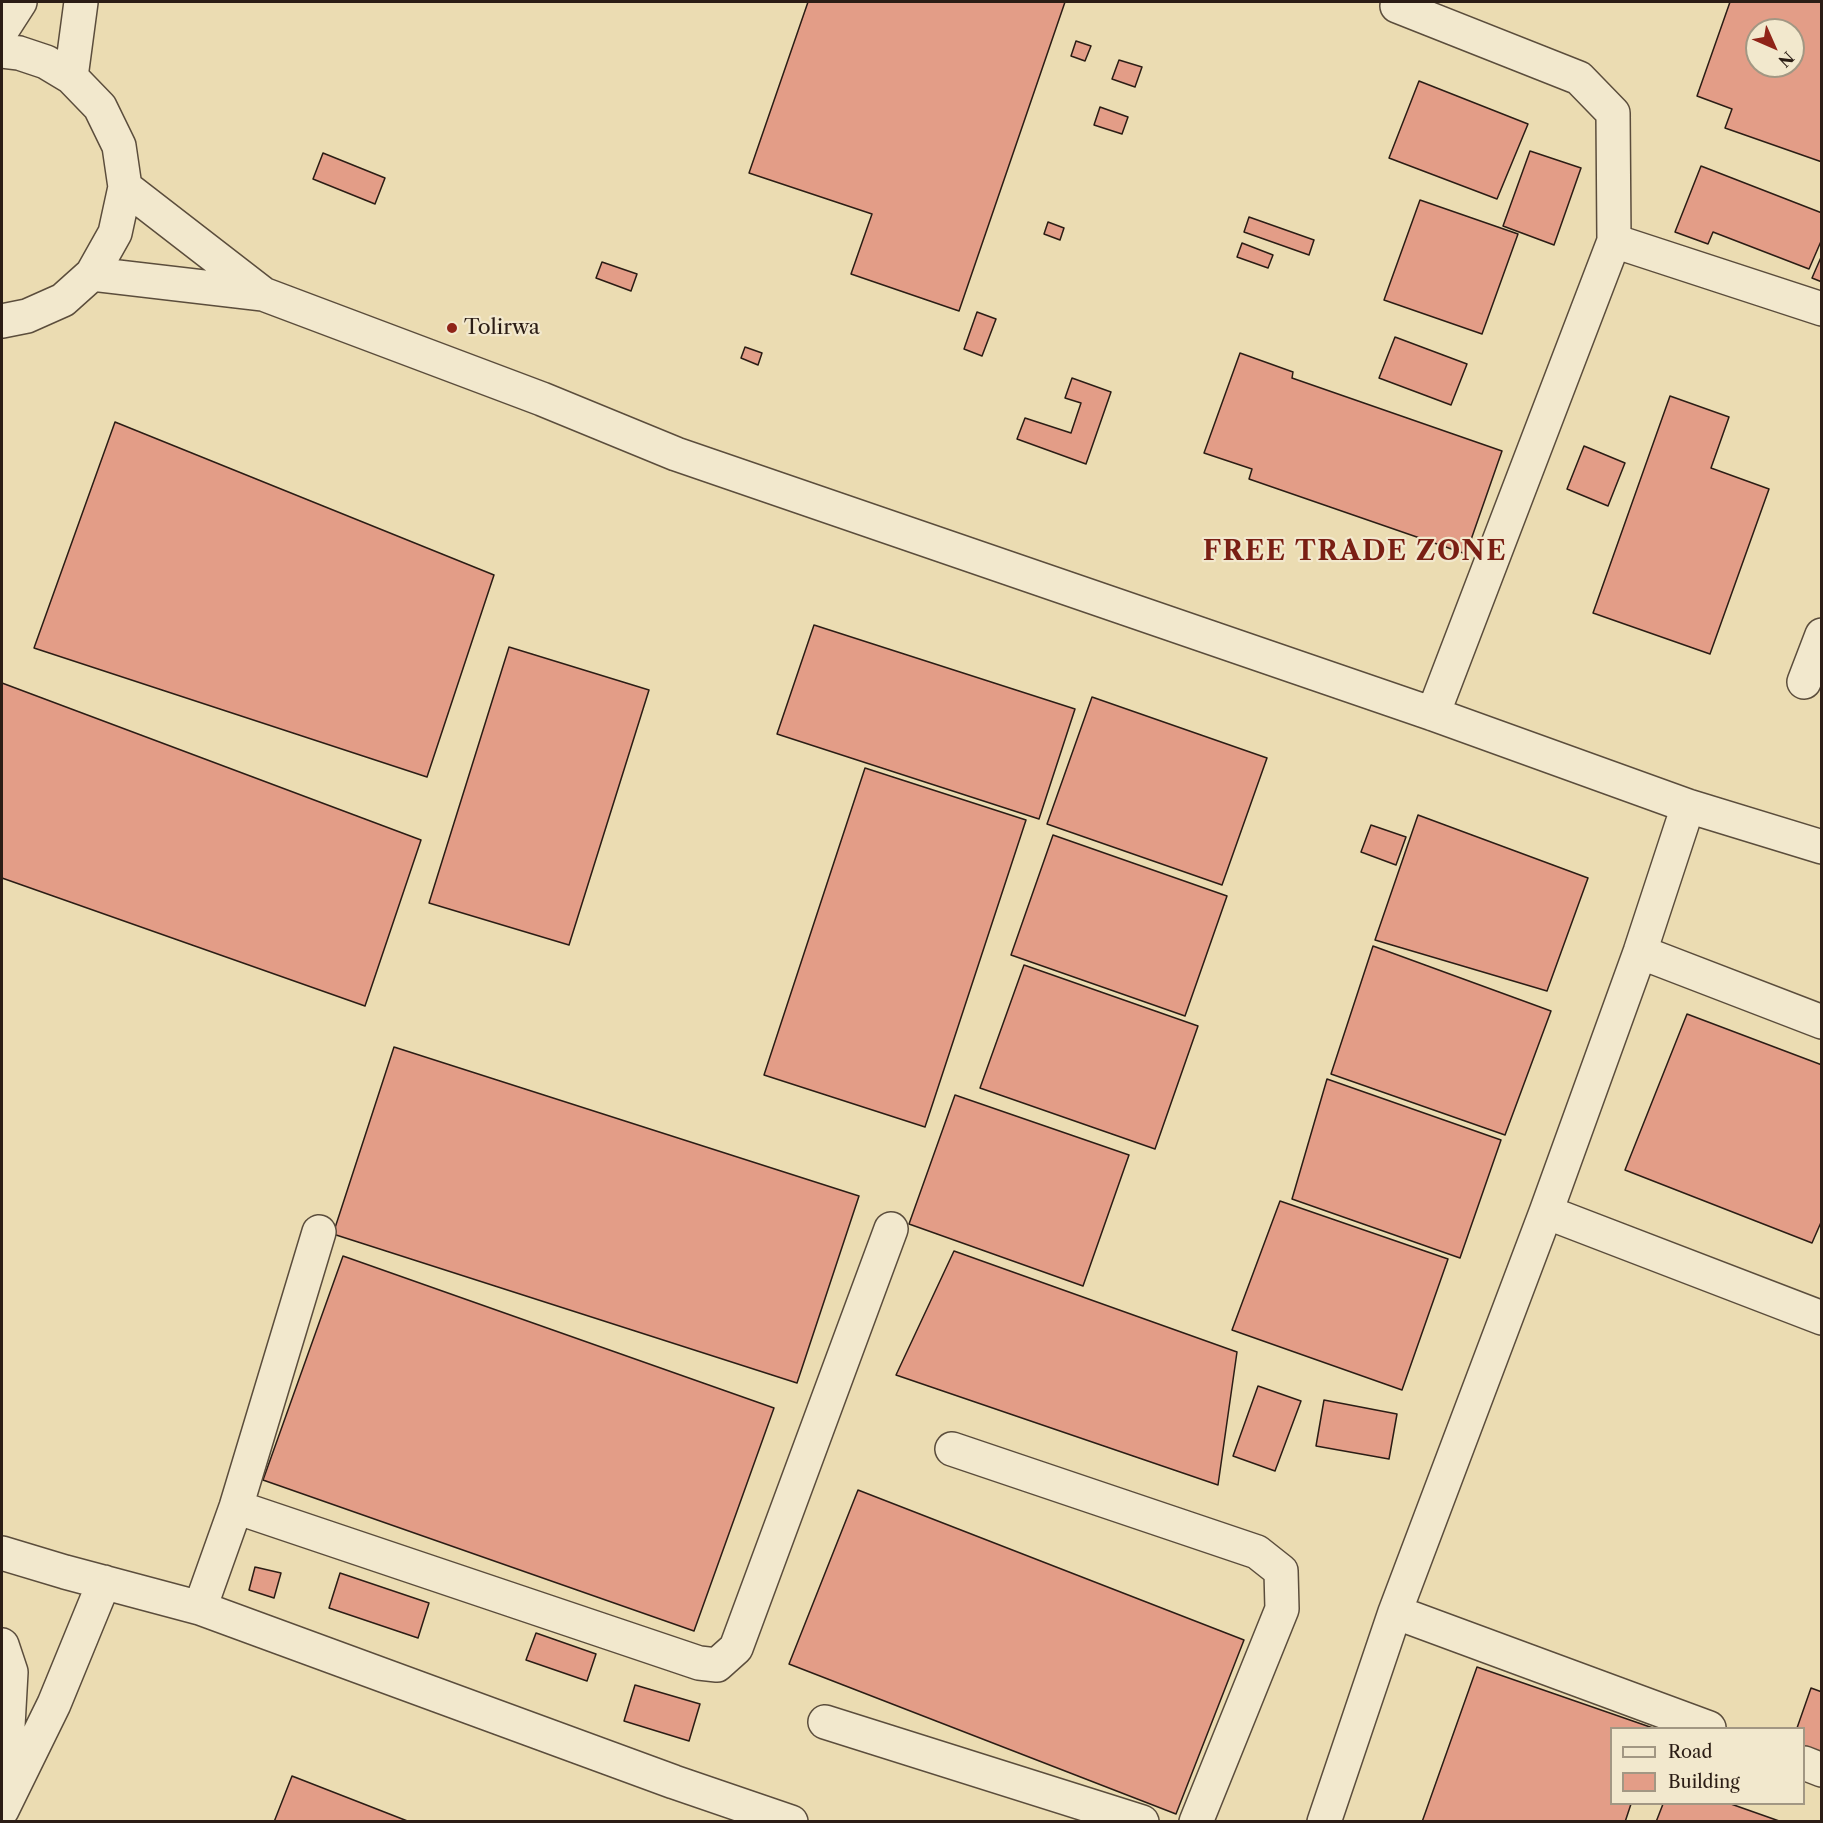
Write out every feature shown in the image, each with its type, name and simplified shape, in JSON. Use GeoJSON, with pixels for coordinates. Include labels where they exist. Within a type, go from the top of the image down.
{"type":"FeatureCollection","features":[{"type":"Feature","properties":{"kind":"lane"},"geometry":{"type":"LineString","coordinates":[[2,30],[20,2]]}},
{"type":"Feature","properties":{"kind":"lane"},"geometry":{"type":"LineString","coordinates":[[71,77],[81,2]]}},
{"type":"Feature","properties":{"kind":"lane"},"geometry":{"type":"LineString","coordinates":[[1397,6],[1579,78],[1613,114],[1614,241],[1433,714]]}},
{"type":"Feature","properties":{"kind":"lane"},"geometry":{"type":"LineString","coordinates":[[2,51],[19,53],[46,62],[71,77],[100,107],[119,146],[125,187],[116,234],[92,274],[63,300],[27,316],[2,321]]}},
{"type":"Feature","properties":{"kind":"lane"},"geometry":{"type":"LineString","coordinates":[[125,187],[263,294]]}},
{"type":"Feature","properties":{"kind":"lane"},"geometry":{"type":"LineString","coordinates":[[1614,241],[1821,309]]}},
{"type":"Feature","properties":{"kind":"lane"},"geometry":{"type":"LineString","coordinates":[[92,274],[263,294],[542,399],[676,454],[1433,714],[1688,806],[1821,848]]}},
{"type":"Feature","properties":{"kind":"lane"},"geometry":{"type":"LineString","coordinates":[[1804,682],[1821,635]]}},
{"type":"Feature","properties":{"kind":"lane"},"geometry":{"type":"LineString","coordinates":[[1324,1821],[1395,1612],[1546,1212],[1640,952],[1688,806]]}},
{"type":"Feature","properties":{"kind":"lane"},"geometry":{"type":"LineString","coordinates":[[1640,952],[1821,1022]]}},
{"type":"Feature","properties":{"kind":"lane"},"geometry":{"type":"LineString","coordinates":[[1546,1212],[1821,1318]]}},
{"type":"Feature","properties":{"kind":"lane"},"geometry":{"type":"LineString","coordinates":[[236,1507],[699,1663],[717,1665],[736,1648],[891,1229]]}},
{"type":"Feature","properties":{"kind":"lane"},"geometry":{"type":"LineString","coordinates":[[200,1608],[236,1507],[319,1232]]}},
{"type":"Feature","properties":{"kind":"lane"},"geometry":{"type":"LineString","coordinates":[[952,1449],[1257,1552],[1281,1571],[1282,1609],[1196,1821]]}},
{"type":"Feature","properties":{"kind":"lane"},"geometry":{"type":"LineString","coordinates":[[2,1553],[200,1608],[674,1782],[791,1821]]}},
{"type":"Feature","properties":{"kind":"lane"},"geometry":{"type":"LineString","coordinates":[[2,1810],[54,1704],[104,1582]]}},
{"type":"Feature","properties":{"kind":"lane"},"geometry":{"type":"LineString","coordinates":[[1395,1612],[1706,1727]]}},
{"type":"Feature","properties":{"kind":"lane"},"geometry":{"type":"LineString","coordinates":[[2,1645],[11,1672],[8,1726],[2,1761]]}},
{"type":"Feature","properties":{"kind":"lane"},"geometry":{"type":"LineString","coordinates":[[825,1722],[1142,1821]]}},
{"type":"Feature","properties":{"kind":"lane"},"geometry":{"type":"LineString","coordinates":[[1805,1764],[1821,1770]]}},
{"type":"Feature","properties":{"kind":"building"},"geometry":{"type":"Polygon","coordinates":[[[808,2],[1065,2],[959,311],[851,274],[872,214],[749,173],[808,2]]]}},
{"type":"Feature","properties":{"kind":"building"},"geometry":{"type":"Polygon","coordinates":[[[1730,2],[1822,2],[1822,162],[1725,128],[1732,109],[1697,96],[1730,2]]]}},
{"type":"Feature","properties":{"kind":"building"},"geometry":{"type":"Polygon","coordinates":[[[1076,41],[1091,46],[1085,61],[1071,56],[1076,41]]]}},
{"type":"Feature","properties":{"kind":"building"},"geometry":{"type":"Polygon","coordinates":[[[1119,60],[1142,67],[1135,87],[1112,79],[1119,60]]]}},
{"type":"Feature","properties":{"kind":"building"},"geometry":{"type":"Polygon","coordinates":[[[1419,81],[1528,124],[1497,199],[1389,158],[1419,81]]]}},
{"type":"Feature","properties":{"kind":"building"},"geometry":{"type":"Polygon","coordinates":[[[1100,107],[1128,117],[1122,134],[1094,125],[1100,107]]]}},
{"type":"Feature","properties":{"kind":"building"},"geometry":{"type":"Polygon","coordinates":[[[1530,151],[1581,168],[1554,245],[1503,226],[1530,151]]]}},
{"type":"Feature","properties":{"kind":"building"},"geometry":{"type":"Polygon","coordinates":[[[323,153],[385,178],[375,204],[313,179],[323,153]]]}},
{"type":"Feature","properties":{"kind":"building"},"geometry":{"type":"Polygon","coordinates":[[[1701,166],[1822,213],[1822,239],[1809,269],[1713,232],[1708,244],[1675,232],[1701,166]]]}},
{"type":"Feature","properties":{"kind":"building"},"geometry":{"type":"Polygon","coordinates":[[[1420,200],[1518,234],[1482,334],[1384,300],[1420,200]]]}},
{"type":"Feature","properties":{"kind":"building"},"geometry":{"type":"Polygon","coordinates":[[[1249,217],[1314,240],[1309,255],[1244,232],[1249,217]]]}},
{"type":"Feature","properties":{"kind":"building"},"geometry":{"type":"Polygon","coordinates":[[[1048,222],[1064,228],[1060,240],[1044,234],[1048,222]]]}},
{"type":"Feature","properties":{"kind":"building"},"geometry":{"type":"Polygon","coordinates":[[[1242,243],[1273,255],[1268,268],[1237,257],[1242,243]]]}},
{"type":"Feature","properties":{"kind":"building"},"geometry":{"type":"Polygon","coordinates":[[[1822,255],[1822,282],[1812,278],[1822,255]]]}},
{"type":"Feature","properties":{"kind":"building"},"geometry":{"type":"Polygon","coordinates":[[[602,262],[637,274],[631,291],[596,278],[602,262]]]}},
{"type":"Feature","properties":{"kind":"building"},"geometry":{"type":"Polygon","coordinates":[[[977,312],[996,319],[982,356],[964,349],[977,312]]]}},
{"type":"Feature","properties":{"kind":"building"},"geometry":{"type":"Polygon","coordinates":[[[1395,337],[1467,364],[1451,405],[1379,378],[1395,337]]]}},
{"type":"Feature","properties":{"kind":"building"},"geometry":{"type":"Polygon","coordinates":[[[745,347],[762,353],[758,365],[741,358],[745,347]]]}},
{"type":"Feature","properties":{"kind":"building"},"geometry":{"type":"Polygon","coordinates":[[[1240,353],[1293,372],[1292,378],[1502,451],[1466,554],[1249,479],[1252,469],[1204,453],[1240,353]]]}},
{"type":"Feature","properties":{"kind":"building"},"geometry":{"type":"Polygon","coordinates":[[[1072,378],[1111,392],[1086,464],[1017,439],[1025,418],[1071,433],[1081,403],[1065,398],[1072,378]]]}},
{"type":"Feature","properties":{"kind":"building"},"geometry":{"type":"Polygon","coordinates":[[[1670,396],[1729,417],[1711,468],[1769,489],[1710,654],[1593,613],[1670,396]]]}},
{"type":"Feature","properties":{"kind":"building"},"geometry":{"type":"Polygon","coordinates":[[[115,422],[494,575],[427,777],[34,648],[115,422]]]}},
{"type":"Feature","properties":{"kind":"building"},"geometry":{"type":"Polygon","coordinates":[[[1584,446],[1625,463],[1608,506],[1567,489],[1584,446]]]}},
{"type":"Feature","properties":{"kind":"building"},"geometry":{"type":"Polygon","coordinates":[[[814,625],[1075,709],[1039,819],[777,734],[814,625]]]}},
{"type":"Feature","properties":{"kind":"building"},"geometry":{"type":"Polygon","coordinates":[[[509,647],[649,690],[569,945],[429,903],[509,647]]]}},
{"type":"Feature","properties":{"kind":"building"},"geometry":{"type":"Polygon","coordinates":[[[2,683],[421,840],[365,1006],[2,878],[2,683]]]}},
{"type":"Feature","properties":{"kind":"building"},"geometry":{"type":"Polygon","coordinates":[[[1092,697],[1267,758],[1222,885],[1047,824],[1092,697]]]}},
{"type":"Feature","properties":{"kind":"building"},"geometry":{"type":"Polygon","coordinates":[[[865,768],[1026,820],[925,1127],[764,1075],[865,768]]]}},
{"type":"Feature","properties":{"kind":"building"},"geometry":{"type":"Polygon","coordinates":[[[1418,815],[1588,878],[1547,991],[1375,940],[1418,815]]]}},
{"type":"Feature","properties":{"kind":"building"},"geometry":{"type":"Polygon","coordinates":[[[1371,825],[1406,837],[1396,865],[1361,852],[1371,825]]]}},
{"type":"Feature","properties":{"kind":"building"},"geometry":{"type":"Polygon","coordinates":[[[1053,835],[1227,896],[1185,1016],[1011,955],[1053,835]]]}},
{"type":"Feature","properties":{"kind":"building"},"geometry":{"type":"Polygon","coordinates":[[[1373,946],[1551,1011],[1505,1135],[1331,1074],[1373,946]]]}},
{"type":"Feature","properties":{"kind":"building"},"geometry":{"type":"Polygon","coordinates":[[[1024,965],[1198,1026],[1155,1149],[980,1088],[1024,965]]]}},
{"type":"Feature","properties":{"kind":"building"},"geometry":{"type":"Polygon","coordinates":[[[1687,1014],[1822,1065],[1822,1220],[1812,1243],[1625,1170],[1687,1014]]]}},
{"type":"Feature","properties":{"kind":"building"},"geometry":{"type":"Polygon","coordinates":[[[394,1047],[859,1196],[797,1383],[333,1234],[394,1047]]]}},
{"type":"Feature","properties":{"kind":"building"},"geometry":{"type":"Polygon","coordinates":[[[1327,1079],[1501,1140],[1460,1258],[1292,1199],[1327,1079]]]}},
{"type":"Feature","properties":{"kind":"building"},"geometry":{"type":"Polygon","coordinates":[[[955,1095],[1129,1155],[1083,1286],[909,1224],[955,1095]]]}},
{"type":"Feature","properties":{"kind":"building"},"geometry":{"type":"Polygon","coordinates":[[[1280,1201],[1448,1259],[1402,1390],[1232,1330],[1280,1201]]]}},
{"type":"Feature","properties":{"kind":"building"},"geometry":{"type":"Polygon","coordinates":[[[954,1251],[1237,1352],[1218,1485],[896,1375],[954,1251]]]}},
{"type":"Feature","properties":{"kind":"building"},"geometry":{"type":"Polygon","coordinates":[[[343,1256],[774,1408],[694,1631],[263,1480],[343,1256]]]}},
{"type":"Feature","properties":{"kind":"building"},"geometry":{"type":"Polygon","coordinates":[[[1258,1386],[1301,1401],[1275,1471],[1233,1456],[1258,1386]]]}},
{"type":"Feature","properties":{"kind":"building"},"geometry":{"type":"Polygon","coordinates":[[[1324,1400],[1397,1414],[1389,1459],[1316,1446],[1324,1400]]]}},
{"type":"Feature","properties":{"kind":"building"},"geometry":{"type":"Polygon","coordinates":[[[858,1490],[1244,1640],[1176,1814],[789,1664],[858,1490]]]}},
{"type":"Feature","properties":{"kind":"building"},"geometry":{"type":"Polygon","coordinates":[[[255,1567],[281,1573],[274,1598],[249,1590],[255,1567]]]}},
{"type":"Feature","properties":{"kind":"building"},"geometry":{"type":"Polygon","coordinates":[[[340,1573],[429,1603],[418,1638],[329,1608],[340,1573]]]}},
{"type":"Feature","properties":{"kind":"building"},"geometry":{"type":"Polygon","coordinates":[[[536,1633],[596,1654],[587,1681],[526,1660],[536,1633]]]}},
{"type":"Feature","properties":{"kind":"building"},"geometry":{"type":"Polygon","coordinates":[[[1477,1667],[1650,1727],[1610,1727],[1610,1805],[1631,1805],[1625,1822],[1422,1822],[1477,1667]]]}},
{"type":"Feature","properties":{"kind":"building"},"geometry":{"type":"Polygon","coordinates":[[[635,1685],[700,1704],[689,1741],[624,1721],[635,1685]]]}},
{"type":"Feature","properties":{"kind":"building"},"geometry":{"type":"Polygon","coordinates":[[[1811,1688],[1822,1692],[1822,1761],[1805,1754],[1805,1727],[1797,1727],[1811,1688]]]}},
{"type":"Feature","properties":{"kind":"building"},"geometry":{"type":"Polygon","coordinates":[[[292,1776],[410,1822],[274,1822],[292,1776]]]}},
{"type":"Feature","properties":{"kind":"building"},"geometry":{"type":"Polygon","coordinates":[[[1663,1805],[1734,1805],[1782,1822],[1656,1822],[1663,1805]]]}},
{"type":"Feature","properties":{"kind":"place","name":"Tolirwa"},"geometry":{"type":"Point","coordinates":[452,328]}},
{"type":"Feature","properties":{"kind":"district","name":"FREE TRADE ZONE"},"geometry":{"type":"Point","coordinates":[1355,552]}}]}
